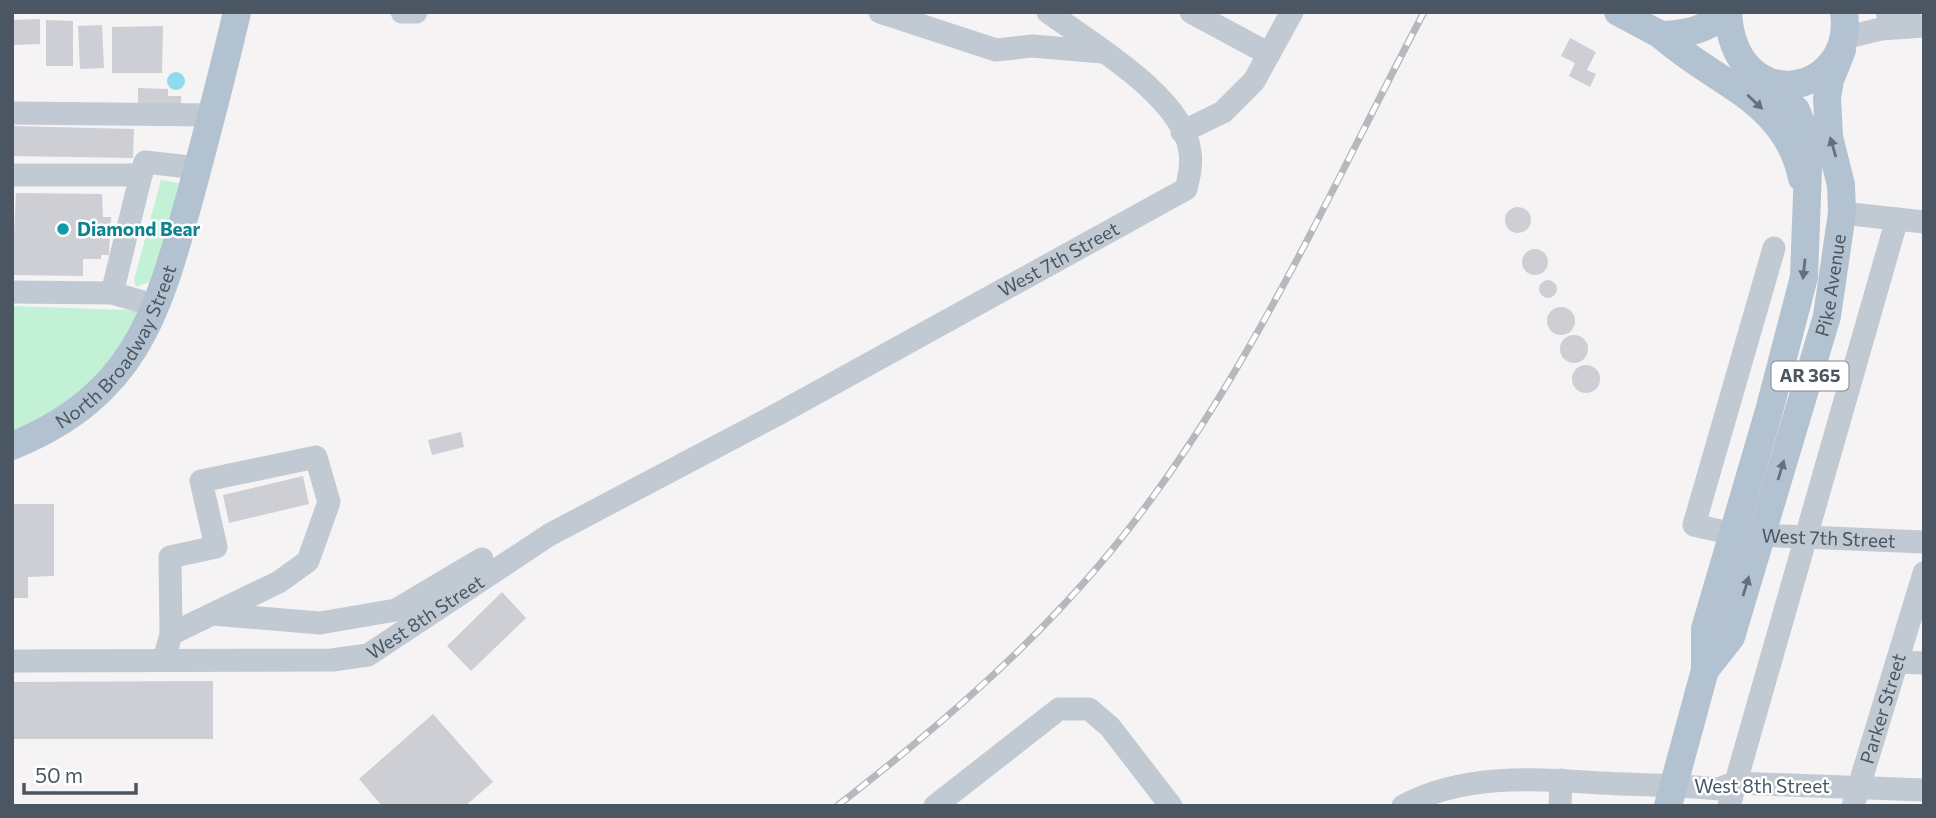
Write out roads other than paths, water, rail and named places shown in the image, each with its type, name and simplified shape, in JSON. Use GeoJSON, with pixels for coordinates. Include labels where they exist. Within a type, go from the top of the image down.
{"type":"FeatureCollection","features":[{"type":"Feature","properties":{"kind":"main road","name":"North Broadway Street"},"geometry":{"type":"LineString","coordinates":[[12,446],[57,425],[95,397],[127,362],[157,306],[198,168],[237,12]]}},
{"type":"Feature","properties":{"kind":"main road","name":"AR 365"},"geometry":{"type":"LineString","coordinates":[[1618,12],[1661,35],[1686,58],[1742,90],[1772,118],[1796,155],[1807,201]]}},
{"type":"Feature","properties":{"kind":"main road"},"geometry":{"type":"LineString","coordinates":[[1661,35],[1681,35],[1708,27],[1728,12],[1733,44],[1753,72]]}},
{"type":"Feature","properties":{"kind":"main road"},"geometry":{"type":"LineString","coordinates":[[1661,35],[1691,51],[1753,72],[1773,83],[1802,83],[1825,70],[1844,33]]}},
{"type":"Feature","properties":{"kind":"main road","name":"Pike Avenue"},"geometry":{"type":"LineString","coordinates":[[1705,670],[1731,637],[1827,316],[1842,213],[1841,185],[1827,116],[1830,80],[1844,33]]}},
{"type":"Feature","properties":{"kind":"main road","name":"Pike Avenue"},"geometry":{"type":"LineString","coordinates":[[1671,795],[1705,670],[1705,629],[1798,309],[1807,241],[1809,142],[1805,126],[1787,100],[1753,72]]}},
{"type":"Feature","properties":{"kind":"street"},"geometry":{"type":"LineString","coordinates":[[401,12],[416,12]]}},
{"type":"Feature","properties":{"kind":"street"},"geometry":{"type":"LineString","coordinates":[[880,12],[996,50],[1032,46],[1103,52]]}},
{"type":"Feature","properties":{"kind":"street"},"geometry":{"type":"LineString","coordinates":[[1032,46],[1046,12]]}},
{"type":"Feature","properties":{"kind":"street","name":"West 7th Street"},"geometry":{"type":"LineString","coordinates":[[719,445],[1186,189],[1190,153],[1182,132],[1161,97],[1046,12]]}},
{"type":"Feature","properties":{"kind":"street"},"geometry":{"type":"LineString","coordinates":[[1191,12],[1269,54]]}},
{"type":"Feature","properties":{"kind":"street"},"geometry":{"type":"LineString","coordinates":[[1182,132],[1223,112],[1254,81],[1292,12]]}},
{"type":"Feature","properties":{"kind":"street"},"geometry":{"type":"LineString","coordinates":[[1887,12],[1909,12]]}},
{"type":"Feature","properties":{"kind":"street"},"geometry":{"type":"LineString","coordinates":[[1844,33],[1924,26]]}},
{"type":"Feature","properties":{"kind":"street"},"geometry":{"type":"LineString","coordinates":[[12,113],[212,115]]}},
{"type":"Feature","properties":{"kind":"street"},"geometry":{"type":"LineString","coordinates":[[113,293],[145,162],[198,168]]}},
{"type":"Feature","properties":{"kind":"street"},"geometry":{"type":"LineString","coordinates":[[12,175],[141,175]]}},
{"type":"Feature","properties":{"kind":"street"},"geometry":{"type":"LineString","coordinates":[[1842,213],[1924,222]]}},
{"type":"Feature","properties":{"kind":"street"},"geometry":{"type":"LineString","coordinates":[[1732,795],[1897,219]]}},
{"type":"Feature","properties":{"kind":"street","name":"West 7th Street"},"geometry":{"type":"LineString","coordinates":[[1774,248],[1694,525],[1733,534],[1924,542]]}},
{"type":"Feature","properties":{"kind":"street"},"geometry":{"type":"LineString","coordinates":[[12,292],[113,293],[157,306]]}},
{"type":"Feature","properties":{"kind":"street","name":"West 8th Street"},"geometry":{"type":"LineString","coordinates":[[12,661],[332,660],[368,655],[526,549],[719,445]]}},
{"type":"Feature","properties":{"kind":"street"},"geometry":{"type":"LineString","coordinates":[[164,660],[171,634],[170,557],[216,547],[201,481],[316,457],[328,502],[308,561],[279,582],[171,634]]}},
{"type":"Feature","properties":{"kind":"street"},"geometry":{"type":"LineString","coordinates":[[212,614],[320,622],[396,610],[482,559]]}},
{"type":"Feature","properties":{"kind":"street","name":"Parker Street"},"geometry":{"type":"LineString","coordinates":[[1855,797],[1924,573]]}},
{"type":"Feature","properties":{"kind":"street"},"geometry":{"type":"LineString","coordinates":[[1897,662],[1924,663]]}},
{"type":"Feature","properties":{"kind":"street"},"geometry":{"type":"LineString","coordinates":[[935,806],[1059,709],[1089,709],[1110,727],[1171,806]]}},
{"type":"Feature","properties":{"kind":"street","name":"West 8th Street"},"geometry":{"type":"LineString","coordinates":[[1420,803],[1491,780],[1601,783],[1671,795],[1719,789],[1732,795],[1855,797],[1924,790]]}},
{"type":"Feature","properties":{"kind":"street"},"geometry":{"type":"LineString","coordinates":[[1560,806],[1561,780]]}},
{"type":"Feature","properties":{"kind":"water"},"geometry":{"type":"Polygon","coordinates":[[[176,72],[182,75],[185,81],[182,87],[176,90],[170,87],[167,81],[170,75],[176,72]]]}},
{"type":"Feature","properties":{"kind":"railway"},"geometry":{"type":"LineString","coordinates":[[837,806],[946,717],[1015,654],[1080,587],[1158,490],[1202,425],[1281,290],[1424,12]]}},
{"type":"Feature","properties":{"kind":"place","name":"Diamond Bear"},"geometry":{"type":"Point","coordinates":[63,229]}}]}
